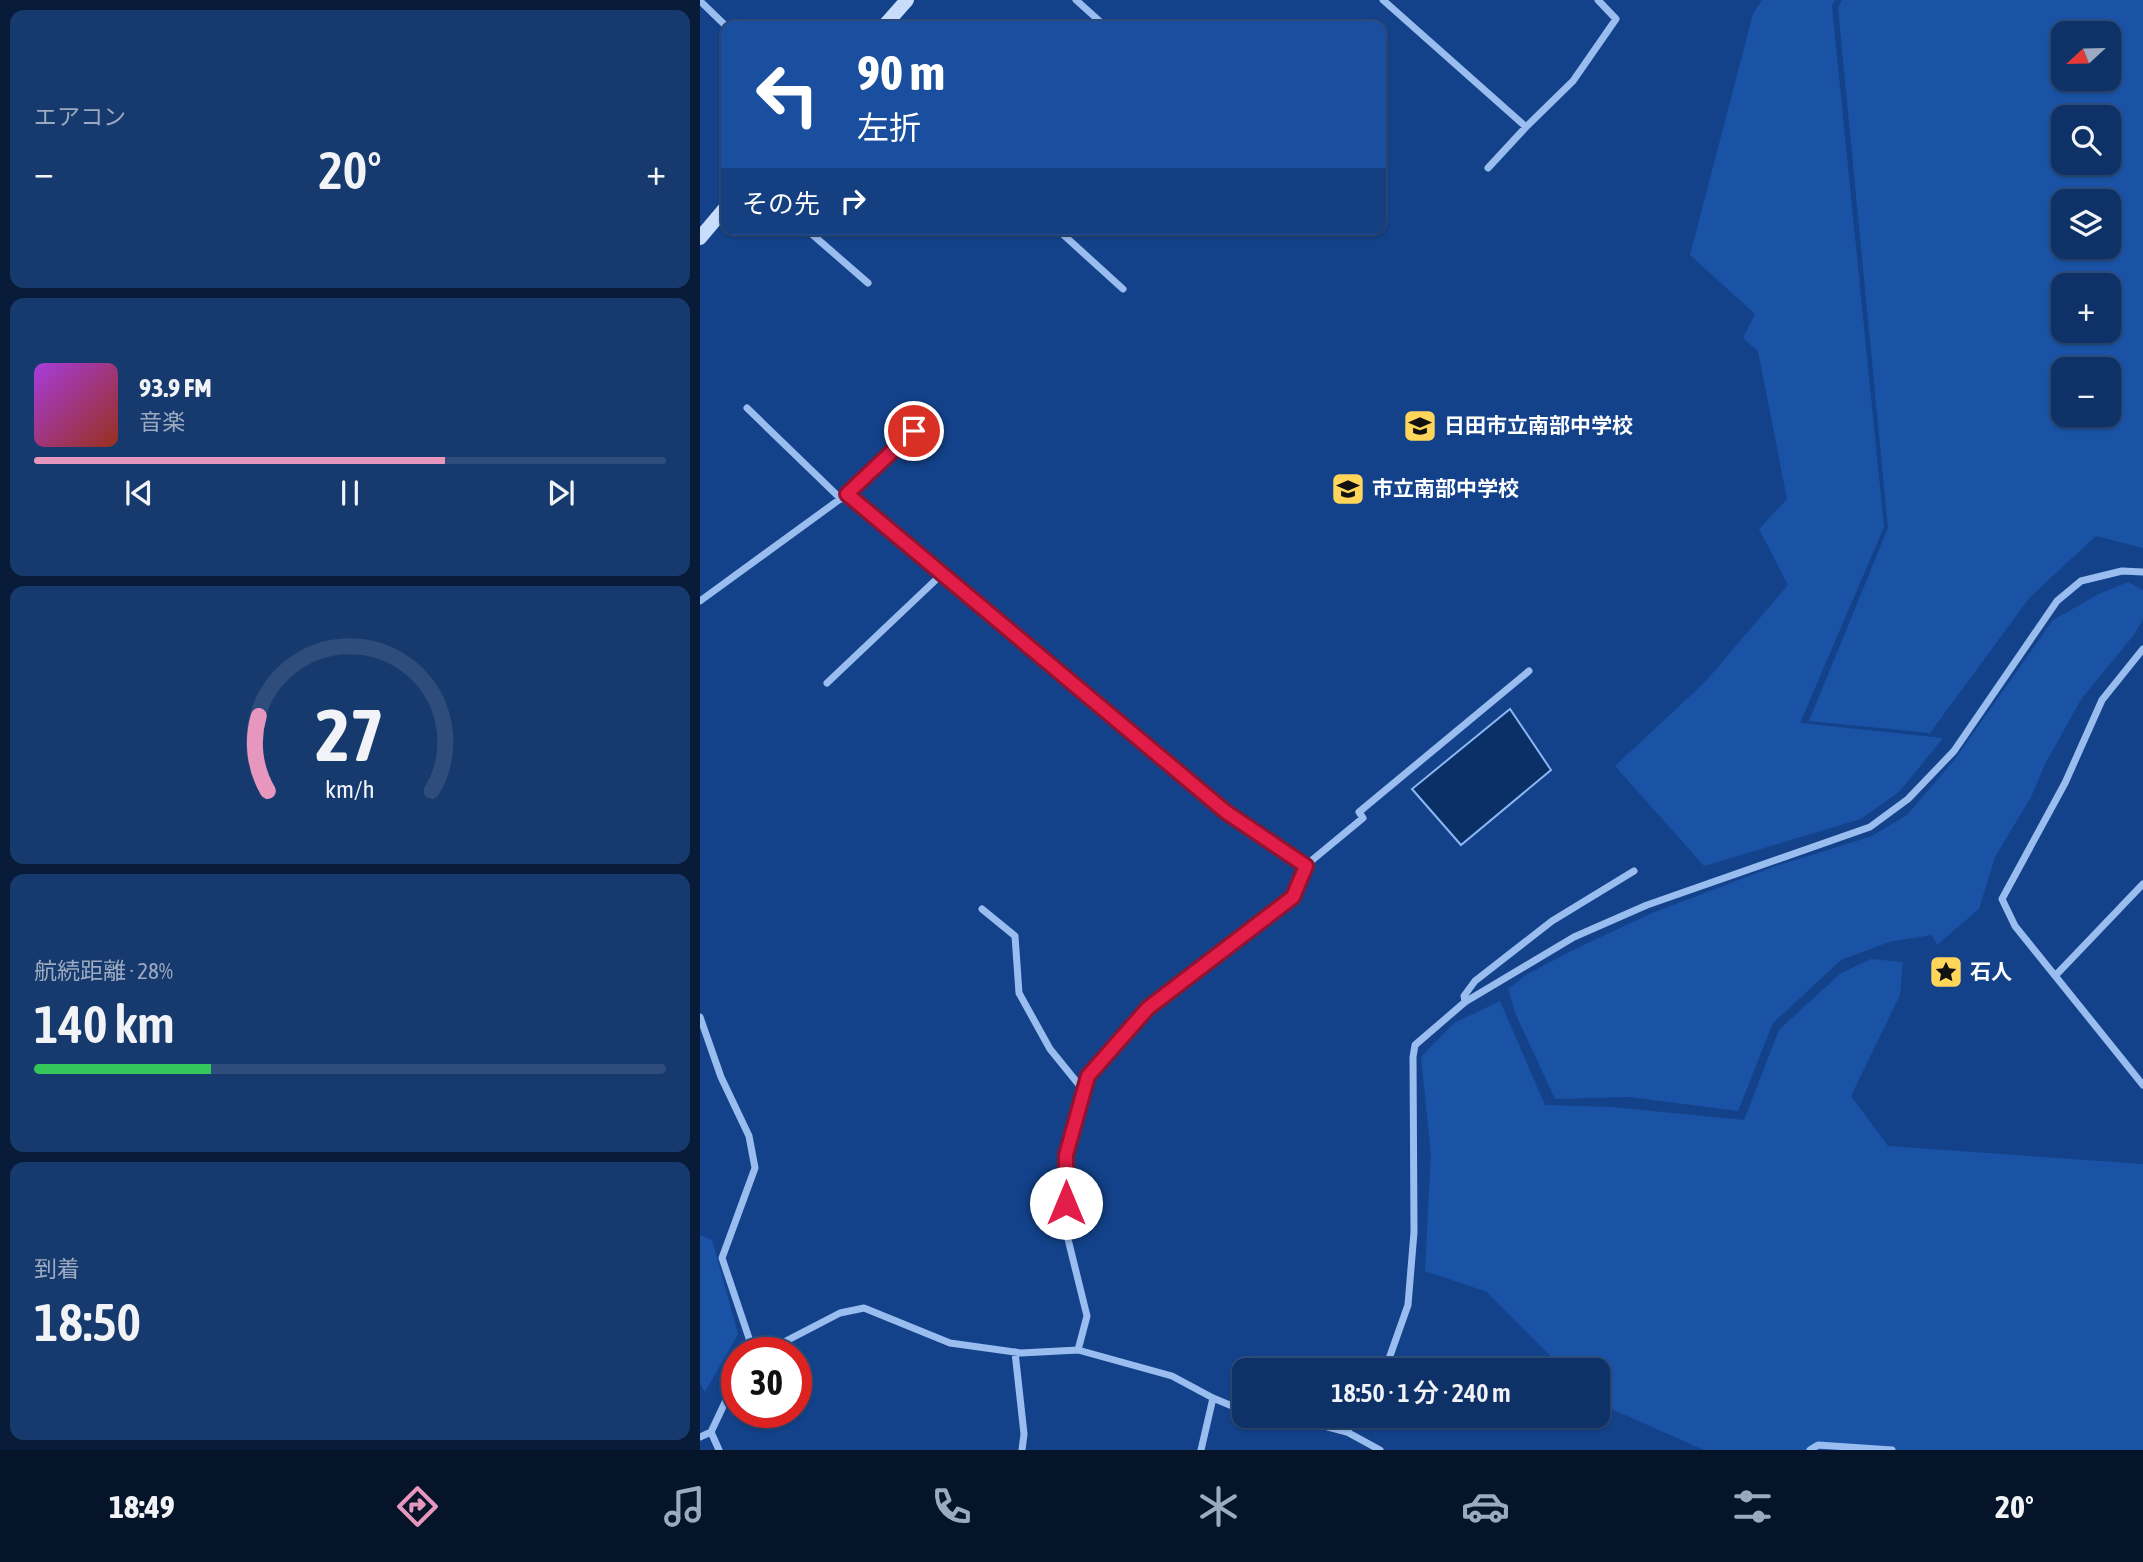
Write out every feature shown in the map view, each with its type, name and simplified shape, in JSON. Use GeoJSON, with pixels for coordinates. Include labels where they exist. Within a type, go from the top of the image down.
{"type":"FeatureCollection","features":[{"type":"Feature","properties":{"kind":"main road"},"geometry":{"type":"LineString","coordinates":[[888,21],[907,0]]}},
{"type":"Feature","properties":{"kind":"main road"},"geometry":{"type":"LineString","coordinates":[[700,238],[721,213]]}},
{"type":"Feature","properties":{"kind":"street"},"geometry":{"type":"LineString","coordinates":[[1076,0],[1099,21]]}},
{"type":"Feature","properties":{"kind":"street"},"geometry":{"type":"LineString","coordinates":[[1383,0],[1526,127]]}},
{"type":"Feature","properties":{"kind":"street"},"geometry":{"type":"LineString","coordinates":[[1488,168],[1573,81],[1616,19],[1598,0]]}},
{"type":"Feature","properties":{"kind":"street"},"geometry":{"type":"LineString","coordinates":[[700,1],[721,21]]}},
{"type":"Feature","properties":{"kind":"street"},"geometry":{"type":"LineString","coordinates":[[813,235],[868,283]]}},
{"type":"Feature","properties":{"kind":"street"},"geometry":{"type":"LineString","coordinates":[[1064,235],[1123,289]]}},
{"type":"Feature","properties":{"kind":"street"},"geometry":{"type":"LineString","coordinates":[[747,408],[844,496],[942,574],[1226,812],[1306,866]]}},
{"type":"Feature","properties":{"kind":"street"},"geometry":{"type":"LineString","coordinates":[[700,601],[844,496],[914,431]]}},
{"type":"Feature","properties":{"kind":"street"},"geometry":{"type":"LineString","coordinates":[[1389,1358],[1408,1305],[1414,1232],[1415,1045],[1465,1002],[1574,937],[1635,910],[1870,827],[1908,799],[1954,751],[2057,600],[2081,581],[2122,572],[2143,572]]}},
{"type":"Feature","properties":{"kind":"street"},"geometry":{"type":"LineString","coordinates":[[827,683],[942,574]]}},
{"type":"Feature","properties":{"kind":"street"},"geometry":{"type":"LineString","coordinates":[[2143,649],[2102,700],[2065,783],[2002,899],[2015,926],[2143,1085]]}},
{"type":"Feature","properties":{"kind":"street"},"geometry":{"type":"LineString","coordinates":[[1078,1350],[1087,1316],[1065,1227],[1066,1155],[1088,1076],[1148,1008],[1293,897],[1306,866],[1363,818],[1359,811],[1529,671]]}},
{"type":"Feature","properties":{"kind":"street"},"geometry":{"type":"LineString","coordinates":[[1465,1002],[1464,996],[1469,988],[1486,972],[1552,921],[1634,871]]}},
{"type":"Feature","properties":{"kind":"street"},"geometry":{"type":"LineString","coordinates":[[2056,975],[2143,884]]}},
{"type":"Feature","properties":{"kind":"street"},"geometry":{"type":"LineString","coordinates":[[982,909],[1015,936],[1019,993],[1050,1049],[1084,1091]]}},
{"type":"Feature","properties":{"kind":"street"},"geometry":{"type":"LineString","coordinates":[[700,1017],[721,1077],[749,1136],[755,1168],[722,1258],[749,1337]]}},
{"type":"Feature","properties":{"kind":"street"},"geometry":{"type":"LineString","coordinates":[[793,1337],[840,1313],[864,1308],[950,1343],[1015,1352],[1078,1350],[1172,1376],[1232,1406]]}},
{"type":"Feature","properties":{"kind":"street"},"geometry":{"type":"LineString","coordinates":[[1015,1352],[1024,1434],[1022,1450]]}},
{"type":"Feature","properties":{"kind":"street"},"geometry":{"type":"LineString","coordinates":[[1201,1450],[1213,1398]]}},
{"type":"Feature","properties":{"kind":"street"},"geometry":{"type":"LineString","coordinates":[[700,1437],[711,1432],[721,1411]]}},
{"type":"Feature","properties":{"kind":"street"},"geometry":{"type":"LineString","coordinates":[[1332,1428],[1347,1432],[1380,1450]]}},
{"type":"Feature","properties":{"kind":"street"},"geometry":{"type":"LineString","coordinates":[[1347,1432],[1350,1428]]}},
{"type":"Feature","properties":{"kind":"street"},"geometry":{"type":"LineString","coordinates":[[711,1432],[719,1450]]}},
{"type":"Feature","properties":{"kind":"street"},"geometry":{"type":"LineString","coordinates":[[1810,1450],[1818,1445],[1892,1450]]}},
{"type":"Feature","properties":{"kind":"shaded area"},"geometry":{"type":"Polygon","coordinates":[[[1762,0],[1835,0],[1832,6],[1884,527],[1800,723],[1943,738],[1900,791],[1861,819],[1704,866],[1615,766],[1706,681],[1788,585],[1759,529],[1787,499],[1758,351],[1743,338],[1755,314],[1690,255],[1753,14],[1762,0]]]}},
{"type":"Feature","properties":{"kind":"shaded area"},"geometry":{"type":"Polygon","coordinates":[[[1842,0],[2143,0],[2143,548],[2096,536],[2030,597],[1930,733],[1809,721],[1888,528],[1838,8],[1842,0]]]}},
{"type":"Feature","properties":{"kind":"shaded area"},"geometry":{"type":"Polygon","coordinates":[[[2128,582],[2143,590],[2143,619],[2133,636],[2082,698],[2045,764],[2031,797],[1995,857],[1979,909],[1937,945],[1932,935],[1889,942],[1841,960],[1773,1023],[1738,1111],[1629,1097],[1555,1099],[1516,1015],[1508,989],[1526,975],[1571,951],[1652,913],[1773,867],[1872,836],[1907,815],[1955,759],[2053,620],[2099,594],[2128,582]]]}},
{"type":"Feature","properties":{"kind":"shaded area"},"geometry":{"type":"Polygon","coordinates":[[[1510,709],[1551,770],[1461,845],[1412,789],[1510,709]]]}},
{"type":"Feature","properties":{"kind":"shaded area"},"geometry":{"type":"Polygon","coordinates":[[[1871,959],[1903,962],[1900,995],[1851,1096],[1888,1146],[2143,1164],[2143,1450],[1704,1450],[1610,1408],[1610,1358],[1553,1358],[1487,1292],[1425,1271],[1431,1154],[1421,1057],[1454,1023],[1500,1001],[1545,1105],[1612,1107],[1744,1120],[1779,1030],[1841,973],[1871,959]]]}},
{"type":"Feature","properties":{"kind":"shaded area"},"geometry":{"type":"Polygon","coordinates":[[[700,1235],[712,1240],[738,1334],[736,1337],[721,1337],[721,1364],[705,1392],[700,1384],[700,1235]]]}},
{"type":"Feature","properties":{"kind":"place","name":"日田市立南部中学校"},"geometry":{"type":"Point","coordinates":[1420,426]}},
{"type":"Feature","properties":{"kind":"place","name":"市立南部中学校"},"geometry":{"type":"Point","coordinates":[1348,489]}},
{"type":"Feature","properties":{"kind":"place","name":"石人"},"geometry":{"type":"Point","coordinates":[1946,972]}},
{"type":"Feature","properties":{"kind":"route"},"geometry":{"type":"LineString","coordinates":[[914,431],[847,494],[1226,812],[1306,866],[1293,897],[1148,1008],[1088,1076],[1066,1155],[1066,1203]]}}]}
